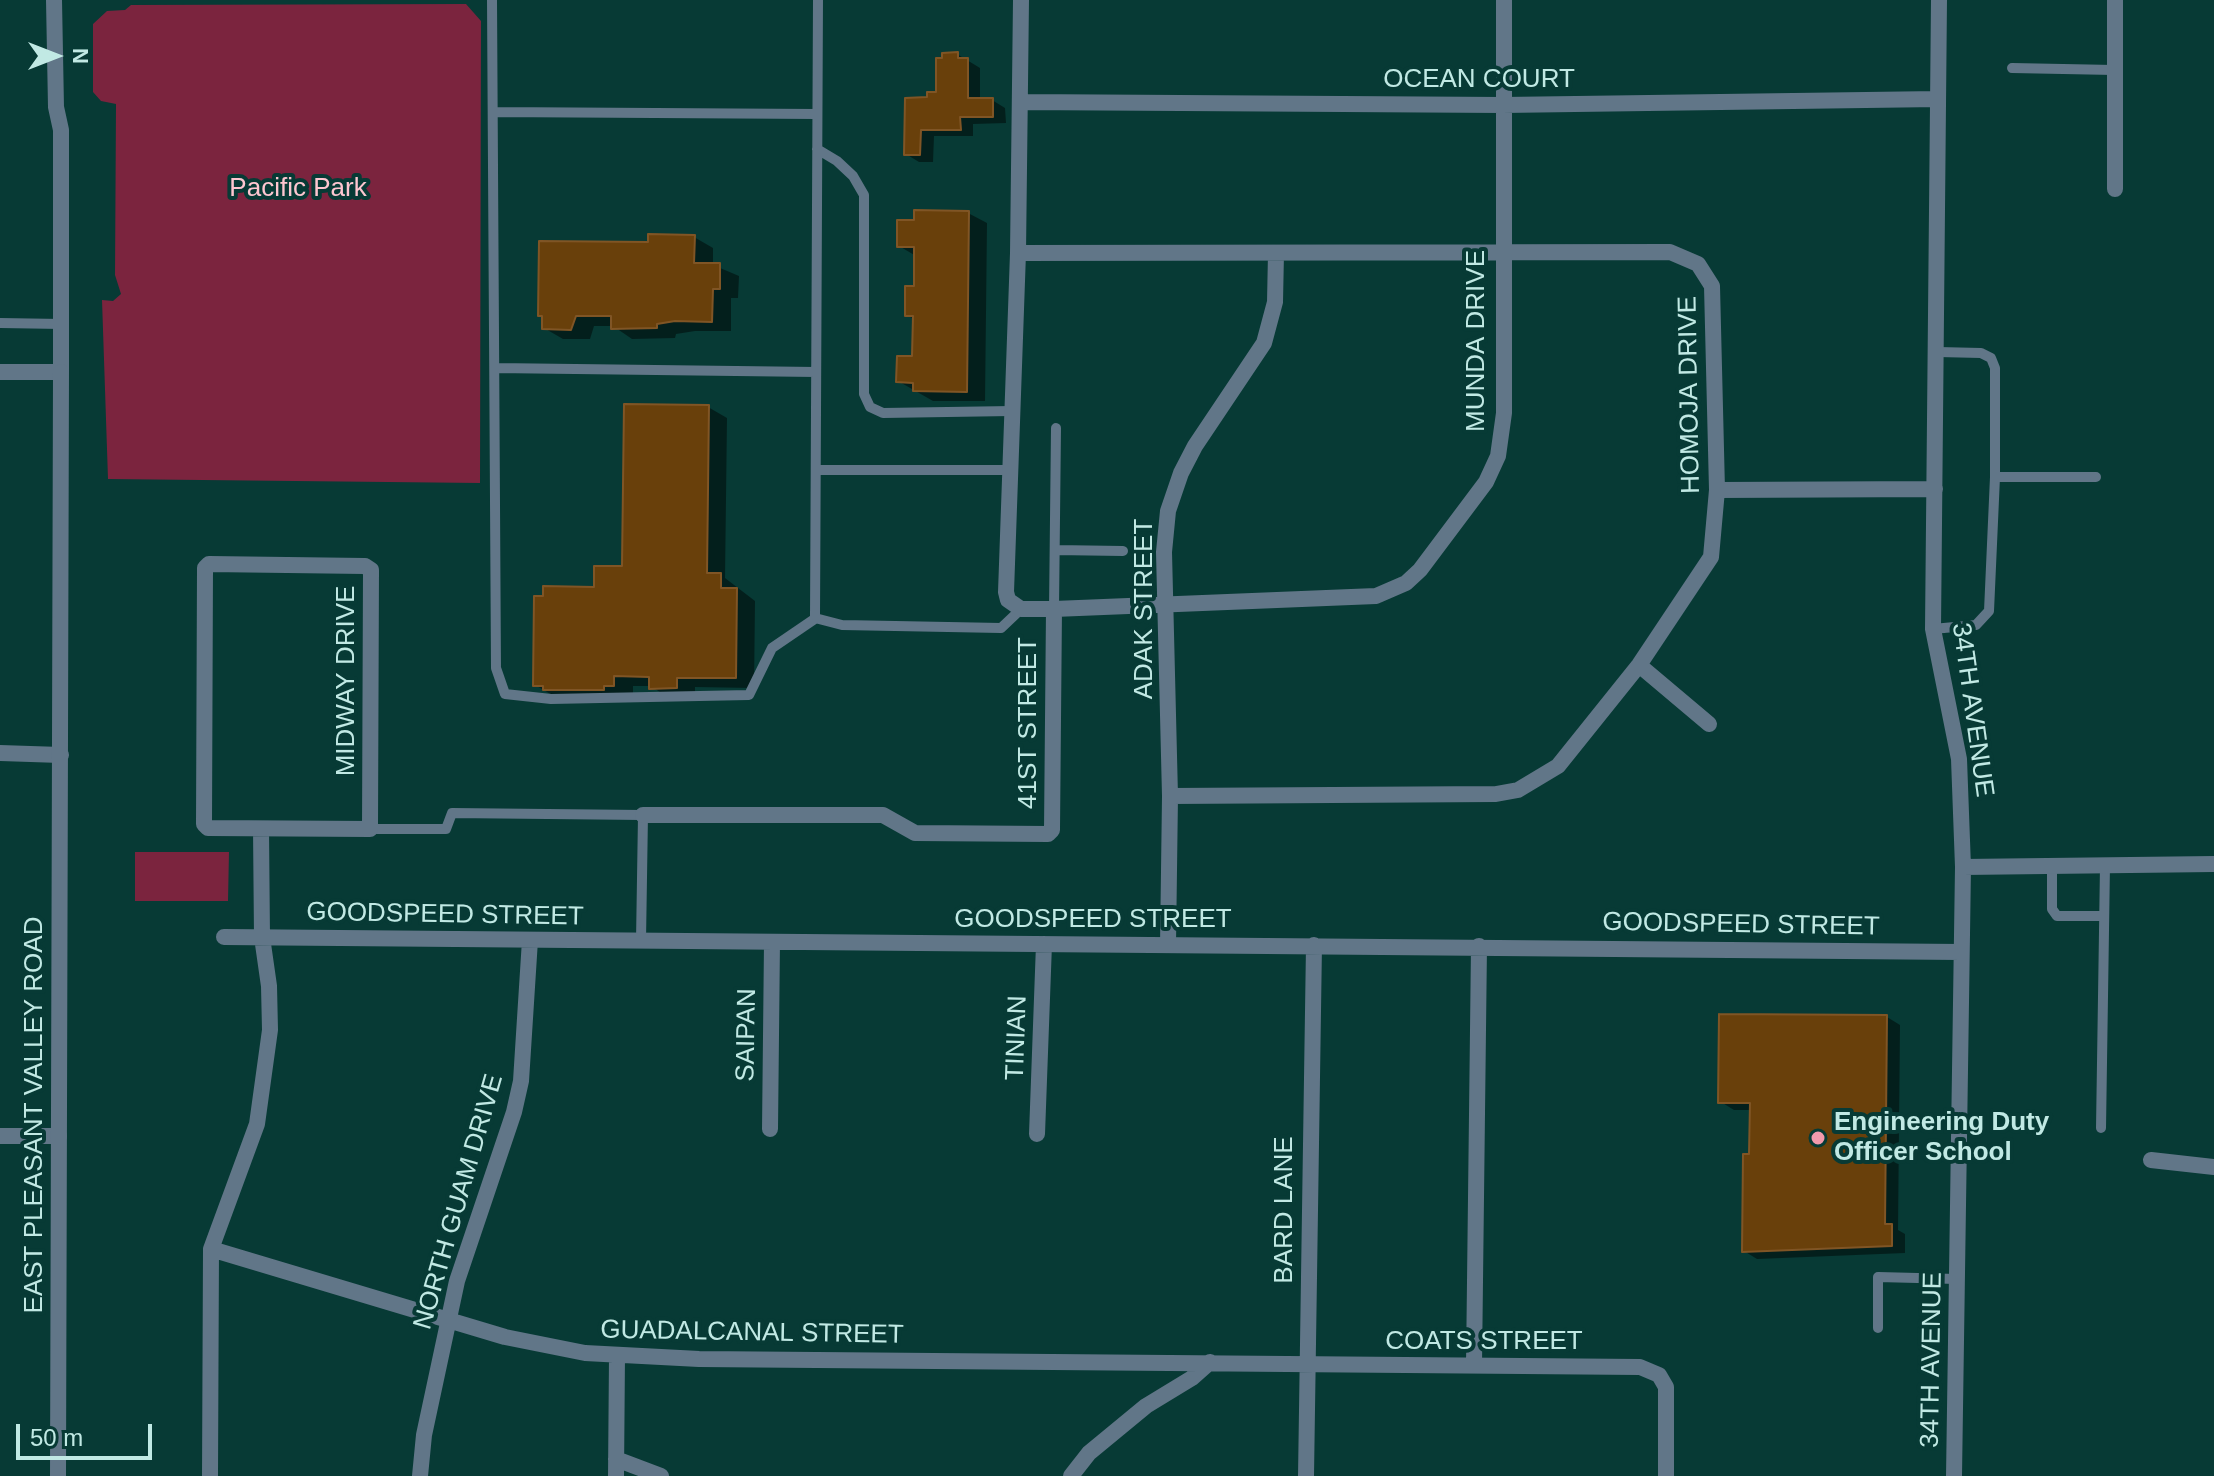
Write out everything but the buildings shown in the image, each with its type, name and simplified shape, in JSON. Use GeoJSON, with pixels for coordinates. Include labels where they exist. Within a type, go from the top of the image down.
{"type":"FeatureCollection","features":[{"type":"Feature","properties":{"kind":"street","name":"EAST PLEASANT VALLEY ROAD"},"geometry":{"type":"LineString","coordinates":[[54,0],[56,107],[61,130],[62,324],[58,1476]]}},
{"type":"Feature","properties":{"kind":"street","name":"41ST STREET"},"geometry":{"type":"LineString","coordinates":[[643,815],[883,815],[915,833],[1048,834],[1052,830],[1054,609],[1021,609],[1008,600],[1006,592],[1018,253],[1021,0]]}},
{"type":"Feature","properties":{"kind":"street","name":"MUNDA DRIVE"},"geometry":{"type":"LineString","coordinates":[[1054,609],[1364,598],[1392,591],[1420,570],[1486,482],[1498,456],[1504,413],[1504,0]]}},
{"type":"Feature","properties":{"kind":"street","name":"34TH AVENUE"},"geometry":{"type":"LineString","coordinates":[[1939,0],[1933,629],[1963,785],[1954,1476]]}},
{"type":"Feature","properties":{"kind":"street"},"geometry":{"type":"LineString","coordinates":[[2115,0],[2115,189]]}},
{"type":"Feature","properties":{"kind":"street","name":"OCEAN COURT"},"geometry":{"type":"LineString","coordinates":[[1020,102],[1503,105],[1938,99]]}},
{"type":"Feature","properties":{"kind":"street","name":"HOMOJA DRIVE"},"geometry":{"type":"LineString","coordinates":[[1018,253],[1670,252],[1685,256],[1705,272],[1715,295],[1717,490],[1711,557],[1639,665],[1558,766],[1518,790],[1485,795],[1170,796]]}},
{"type":"Feature","properties":{"kind":"street","name":"ADAK STREET"},"geometry":{"type":"LineString","coordinates":[[1168,945],[1170,796],[1165,530],[1174,491],[1195,446],[1264,343],[1275,302],[1276,253]]}},
{"type":"Feature","properties":{"kind":"street"},"geometry":{"type":"LineString","coordinates":[[0,372],[61,372]]}},
{"type":"Feature","properties":{"kind":"street"},"geometry":{"type":"LineString","coordinates":[[1717,490],[1935,489]]}},
{"type":"Feature","properties":{"kind":"street","name":"MIDWAY DRIVE"},"geometry":{"type":"LineString","coordinates":[[209,564],[365,566],[371,570],[370,829],[261,829],[208,828],[204,824],[205,568],[209,564]]}},
{"type":"Feature","properties":{"kind":"street"},"geometry":{"type":"LineString","coordinates":[[1639,665],[1709,724]]}},
{"type":"Feature","properties":{"kind":"street"},"geometry":{"type":"LineString","coordinates":[[0,753],[61,755]]}},
{"type":"Feature","properties":{"kind":"street"},"geometry":{"type":"LineString","coordinates":[[210,1476],[211,1249],[257,1124],[264,1091],[270,1016],[262,937],[261,829]]}},
{"type":"Feature","properties":{"kind":"street"},"geometry":{"type":"LineString","coordinates":[[1963,867],[2214,864]]}},
{"type":"Feature","properties":{"kind":"street","name":"GOODSPEED STREET"},"geometry":{"type":"LineString","coordinates":[[224,937],[1961,952]]}},
{"type":"Feature","properties":{"kind":"street","name":"NORTH GUAM DRIVE"},"geometry":{"type":"LineString","coordinates":[[420,1476],[424,1435],[449,1319],[471,1235],[514,1112],[521,1081],[530,940]]}},
{"type":"Feature","properties":{"kind":"street","name":"SAIPAN"},"geometry":{"type":"LineString","coordinates":[[770,1129],[772,942]]}},
{"type":"Feature","properties":{"kind":"street","name":"TINIAN"},"geometry":{"type":"LineString","coordinates":[[1037,1134],[1044,944]]}},
{"type":"Feature","properties":{"kind":"street","name":"BARD LANE"},"geometry":{"type":"LineString","coordinates":[[1306,1476],[1314,945]]}},
{"type":"Feature","properties":{"kind":"street"},"geometry":{"type":"LineString","coordinates":[[1474,1365],[1479,946]]}},
{"type":"Feature","properties":{"kind":"street"},"geometry":{"type":"LineString","coordinates":[[0,1136],[59,1136]]}},
{"type":"Feature","properties":{"kind":"street"},"geometry":{"type":"LineString","coordinates":[[2151,1160],[2214,1167]]}},
{"type":"Feature","properties":{"kind":"street","name":"GUADALCANAL STREET"},"geometry":{"type":"LineString","coordinates":[[211,1249],[543,1346],[617,1356],[1308,1364]]}},
{"type":"Feature","properties":{"kind":"street"},"geometry":{"type":"LineString","coordinates":[[616,1476],[617,1356]]}},
{"type":"Feature","properties":{"kind":"street"},"geometry":{"type":"LineString","coordinates":[[1071,1476],[1089,1453],[1146,1406],[1192,1378],[1210,1362]]}},
{"type":"Feature","properties":{"kind":"street","name":"COATS STREET"},"geometry":{"type":"LineString","coordinates":[[1308,1364],[1640,1367],[1659,1375],[1666,1387],[1666,1476]]}},
{"type":"Feature","properties":{"kind":"street"},"geometry":{"type":"LineString","coordinates":[[616,1459],[661,1476]]}},
{"type":"Feature","properties":{"kind":"lane"},"geometry":{"type":"LineString","coordinates":[[492,0],[496,668],[505,694],[551,699],[749,695],[772,648],[816,618],[842,625],[1001,628],[1021,609]]}},
{"type":"Feature","properties":{"kind":"lane"},"geometry":{"type":"LineString","coordinates":[[816,618],[818,0]]}},
{"type":"Feature","properties":{"kind":"lane"},"geometry":{"type":"LineString","coordinates":[[2012,68],[2114,70]]}},
{"type":"Feature","properties":{"kind":"lane"},"geometry":{"type":"LineString","coordinates":[[493,112],[817,114]]}},
{"type":"Feature","properties":{"kind":"lane"},"geometry":{"type":"LineString","coordinates":[[817,149],[853,176],[864,195],[864,394],[870,407],[883,413],[1012,411]]}},
{"type":"Feature","properties":{"kind":"lane"},"geometry":{"type":"LineString","coordinates":[[0,323],[62,324]]}},
{"type":"Feature","properties":{"kind":"lane"},"geometry":{"type":"LineString","coordinates":[[1933,629],[1976,625],[1989,611],[1995,477],[1995,368],[1991,358],[1981,353],[1938,352]]}},
{"type":"Feature","properties":{"kind":"lane"},"geometry":{"type":"LineString","coordinates":[[495,368],[816,372]]}},
{"type":"Feature","properties":{"kind":"lane"},"geometry":{"type":"LineString","coordinates":[[1054,609],[1056,428]]}},
{"type":"Feature","properties":{"kind":"lane"},"geometry":{"type":"LineString","coordinates":[[816,470],[1009,470]]}},
{"type":"Feature","properties":{"kind":"lane"},"geometry":{"type":"LineString","coordinates":[[1995,477],[2096,477]]}},
{"type":"Feature","properties":{"kind":"lane"},"geometry":{"type":"LineString","coordinates":[[1055,550],[1123,551]]}},
{"type":"Feature","properties":{"kind":"lane"},"geometry":{"type":"LineString","coordinates":[[370,829],[446,829],[452,813],[643,815],[641,941]]}},
{"type":"Feature","properties":{"kind":"lane"},"geometry":{"type":"LineString","coordinates":[[2052,865],[2052,909],[2057,916],[2104,916]]}},
{"type":"Feature","properties":{"kind":"lane"},"geometry":{"type":"LineString","coordinates":[[2101,1128],[2105,865]]}},
{"type":"Feature","properties":{"kind":"lane"},"geometry":{"type":"LineString","coordinates":[[1878,1328],[1878,1277],[1957,1279]]}},
{"type":"Feature","properties":{"kind":"green space","name":"Pacific Park"},"geometry":{"type":"Polygon","coordinates":[[[466,4],[481,21],[480,483],[108,479],[102,300],[113,301],[121,294],[115,275],[116,104],[101,101],[93,92],[93,24],[107,11],[125,10],[131,5],[466,4]]]}},
{"type":"Feature","properties":{"kind":"green space"},"geometry":{"type":"Polygon","coordinates":[[[135,852],[229,852],[228,901],[135,901],[135,852]]]}},
{"type":"Feature","properties":{"kind":"place","name":"Engineering Duty Officer School"},"geometry":{"type":"Point","coordinates":[1818,1138]}}]}
